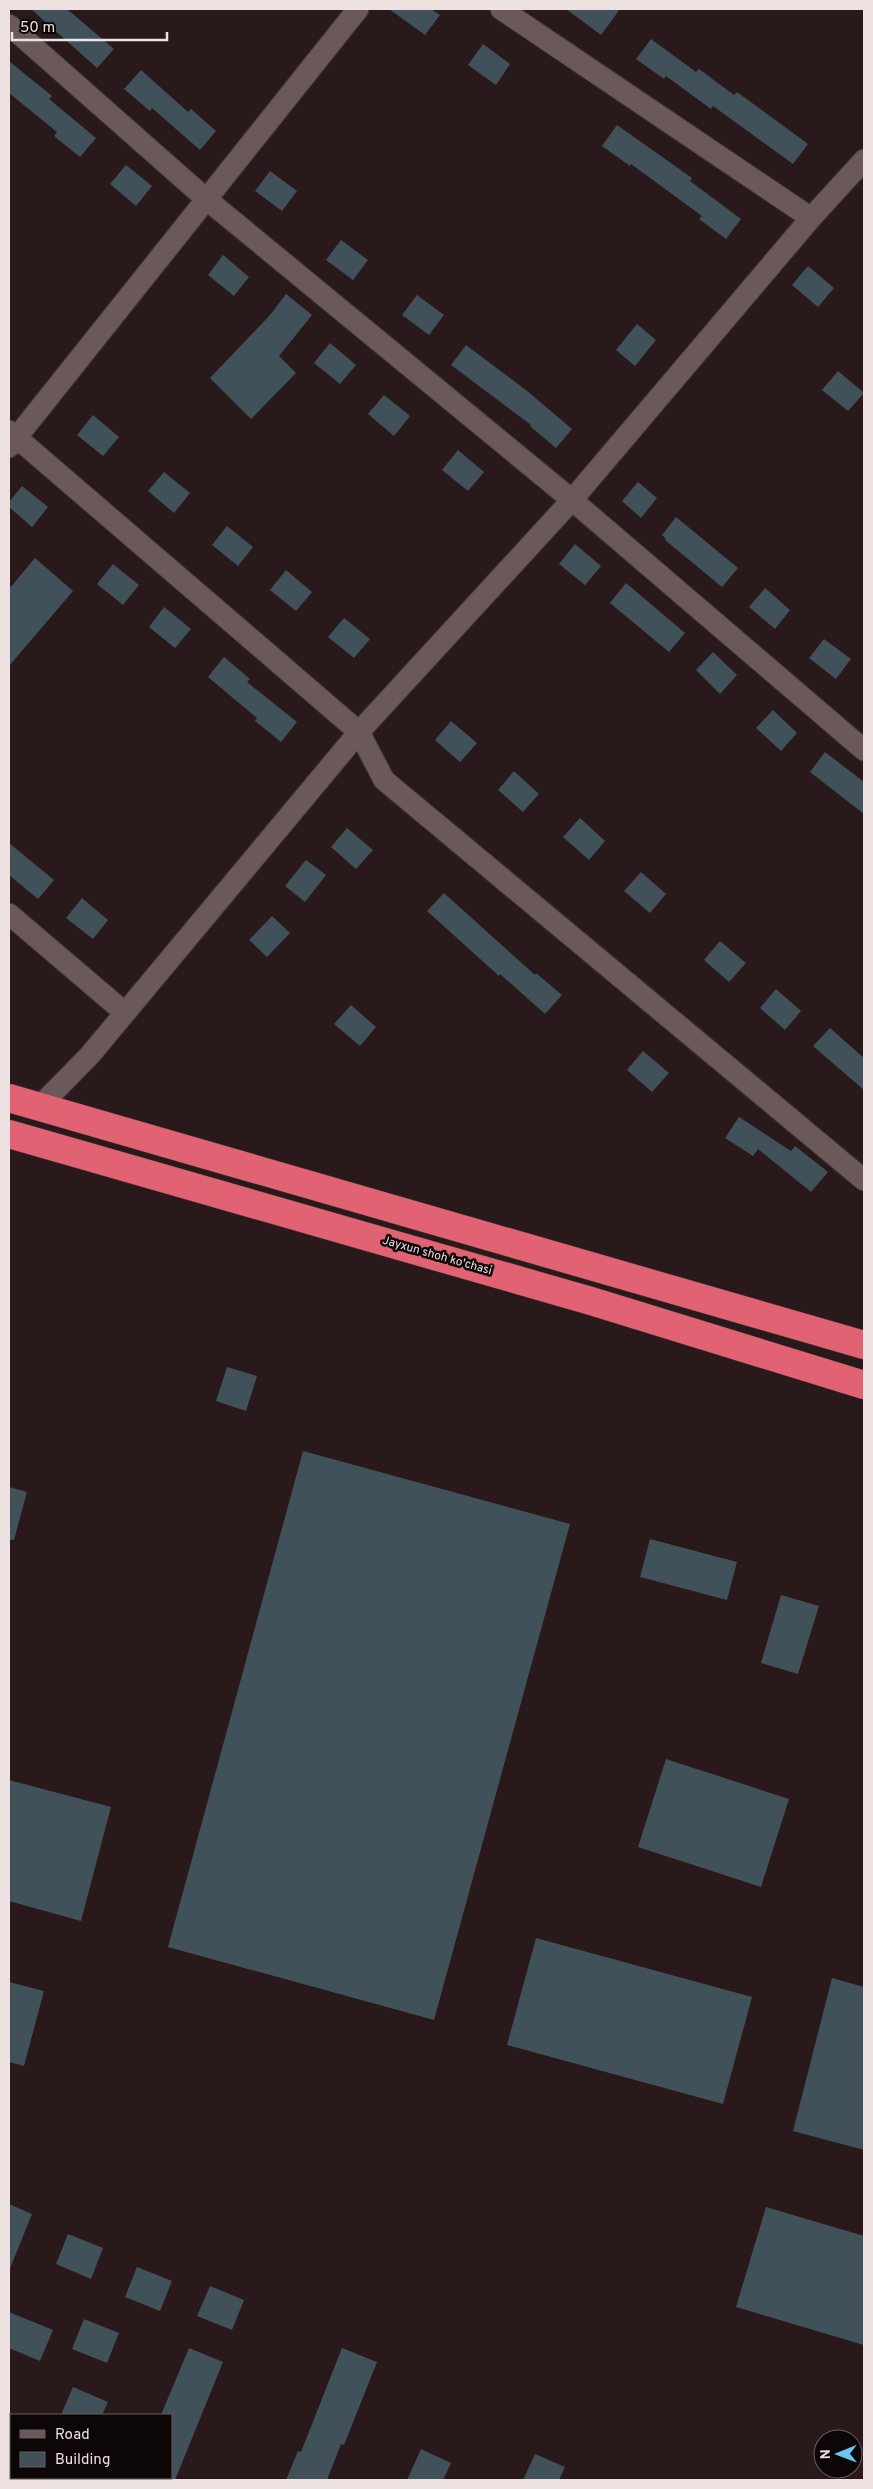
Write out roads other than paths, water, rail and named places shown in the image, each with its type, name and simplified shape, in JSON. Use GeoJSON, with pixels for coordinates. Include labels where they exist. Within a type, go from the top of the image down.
{"type":"FeatureCollection","features":[{"type":"Feature","properties":{"kind":"highway"},"geometry":{"type":"LineString","coordinates":[[9,1098],[864,1345]]}},
{"type":"Feature","properties":{"kind":"highway","name":"Jayxun shoh ko'chasi"},"geometry":{"type":"LineString","coordinates":[[9,1134],[582,1298],[864,1385]]}},
{"type":"Feature","properties":{"kind":"street"},"geometry":{"type":"LineString","coordinates":[[358,9],[11,438],[359,732],[384,780],[864,1180]]}},
{"type":"Feature","properties":{"kind":"street"},"geometry":{"type":"LineString","coordinates":[[501,9],[811,218]]}},
{"type":"Feature","properties":{"kind":"street"},"geometry":{"type":"LineString","coordinates":[[9,25],[205,198],[572,500],[864,750]]}},
{"type":"Feature","properties":{"kind":"street"},"geometry":{"type":"LineString","coordinates":[[39,1107],[90,1055],[359,732],[572,500],[811,218],[864,160]]}},
{"type":"Feature","properties":{"kind":"street"},"geometry":{"type":"LineString","coordinates":[[9,914],[124,1012]]}}]}
